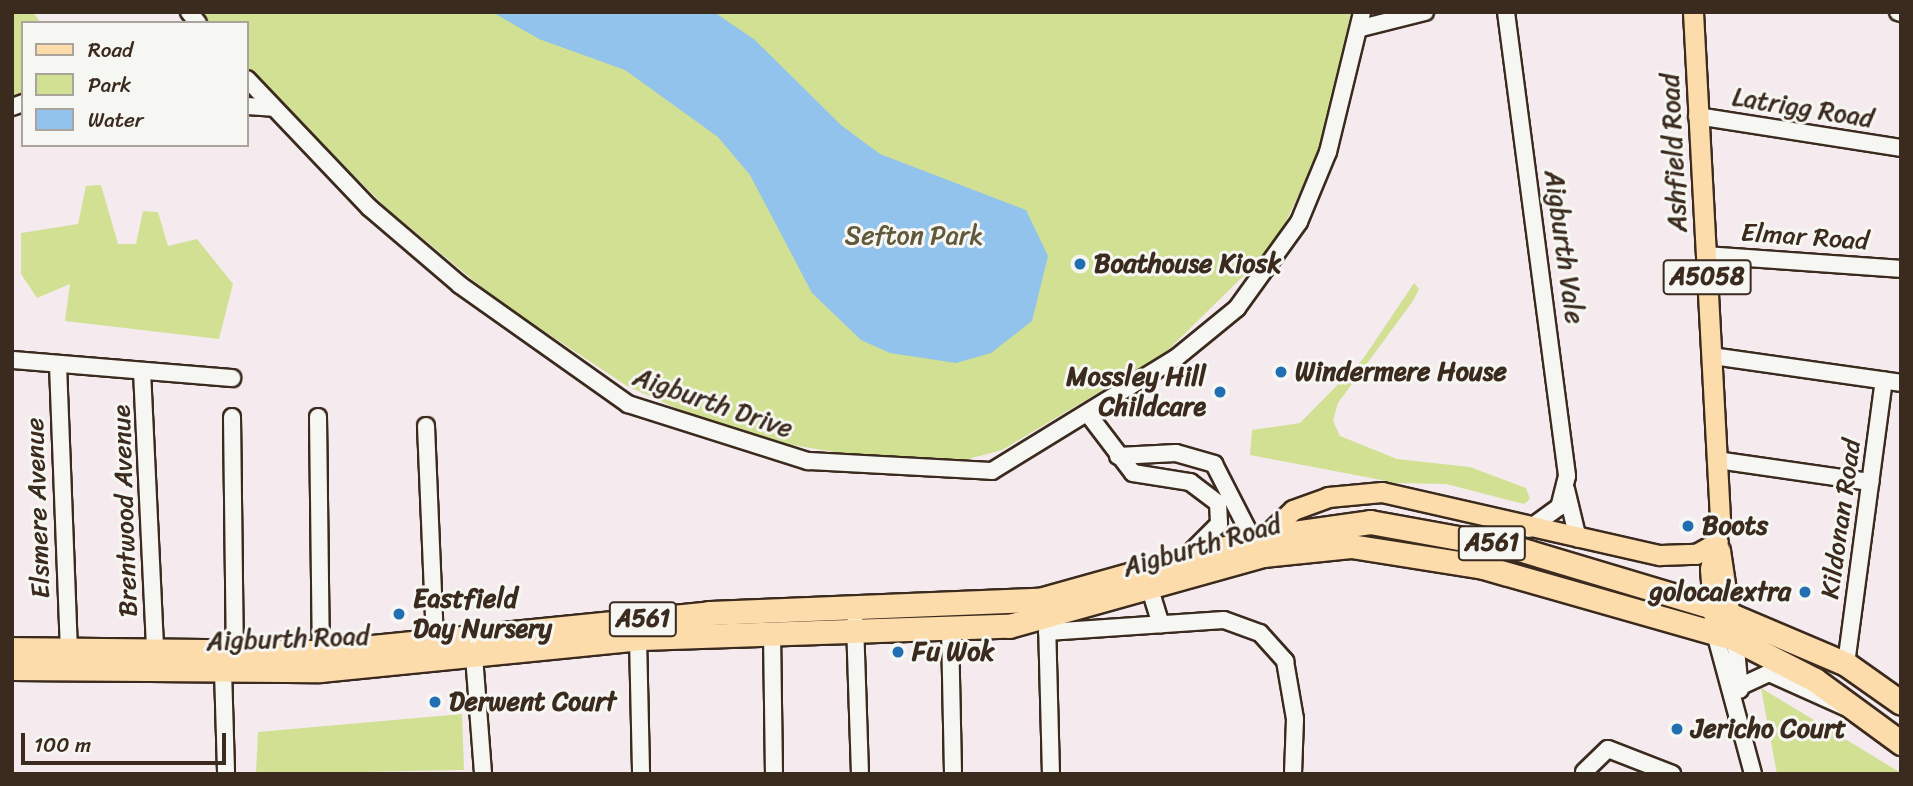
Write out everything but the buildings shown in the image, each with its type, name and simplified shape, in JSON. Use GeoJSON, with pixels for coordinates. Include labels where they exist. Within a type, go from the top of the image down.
{"type":"FeatureCollection","features":[{"type":"Feature","properties":{"kind":"highway","name":"Aigburth Road"},"geometry":{"type":"LineString","coordinates":[[12,649],[321,652],[435,643],[709,613],[1039,600],[1259,538],[1370,522],[1416,526],[1720,610],[1846,664],[1901,703]]}},
{"type":"Feature","properties":{"kind":"highway","name":"Aigburth Road"},"geometry":{"type":"LineString","coordinates":[[12,668],[320,670],[638,638],[857,629],[1047,626],[1150,589],[1290,549],[1351,546],[1483,567],[1725,636],[1815,680],[1851,709],[1901,743]]}},
{"type":"Feature","properties":{"kind":"main road","name":"Ashfield Road"},"geometry":{"type":"LineString","coordinates":[[1693,12],[1717,460],[1718,542],[1710,569],[1725,636]]}},
{"type":"Feature","properties":{"kind":"main road"},"geometry":{"type":"LineString","coordinates":[[1259,538],[1293,510],[1328,497],[1368,492],[1529,529],[1676,556],[1718,542]]}},
{"type":"Feature","properties":{"kind":"street"},"geometry":{"type":"LineString","coordinates":[[1362,20],[1425,12]]}},
{"type":"Feature","properties":{"kind":"street","name":"Aigburth Vale"},"geometry":{"type":"LineString","coordinates":[[1506,12],[1566,489],[1578,539]]}},
{"type":"Feature","properties":{"kind":"street","name":"Aigburth Drive"},"geometry":{"type":"LineString","coordinates":[[248,80],[370,208],[460,285],[628,404],[808,461],[992,471],[1176,358],[1237,308],[1294,228],[1328,152],[1362,20]]}},
{"type":"Feature","properties":{"kind":"street"},"geometry":{"type":"LineString","coordinates":[[248,106],[273,108]]}},
{"type":"Feature","properties":{"kind":"street","name":"Latrigg Road"},"geometry":{"type":"LineString","coordinates":[[1697,116],[1901,148]]}},
{"type":"Feature","properties":{"kind":"street","name":"Elmar Road"},"geometry":{"type":"LineString","coordinates":[[1706,254],[1901,269]]}},
{"type":"Feature","properties":{"kind":"street"},"geometry":{"type":"LineString","coordinates":[[1712,356],[1901,383]]}},
{"type":"Feature","properties":{"kind":"street"},"geometry":{"type":"LineString","coordinates":[[12,360],[232,378]]}},
{"type":"Feature","properties":{"kind":"street","name":"Elsmere Avenue"},"geometry":{"type":"LineString","coordinates":[[58,365],[69,650]]}},
{"type":"Feature","properties":{"kind":"street","name":"Brentwood Avenue"},"geometry":{"type":"LineString","coordinates":[[142,371],[155,650]]}},
{"type":"Feature","properties":{"kind":"street","name":"Kildonan Road"},"geometry":{"type":"LineString","coordinates":[[1846,664],[1884,381]]}},
{"type":"Feature","properties":{"kind":"street"},"geometry":{"type":"LineString","coordinates":[[1088,414],[1133,473],[1190,482],[1218,503],[1219,524],[1182,561]]}},
{"type":"Feature","properties":{"kind":"street"},"geometry":{"type":"LineString","coordinates":[[232,417],[235,650]]}},
{"type":"Feature","properties":{"kind":"street"},"geometry":{"type":"LineString","coordinates":[[318,417],[321,652]]}},
{"type":"Feature","properties":{"kind":"street"},"geometry":{"type":"LineString","coordinates":[[426,426],[435,643]]}},
{"type":"Feature","properties":{"kind":"street"},"geometry":{"type":"LineString","coordinates":[[1118,456],[1166,452],[1214,464],[1259,538]]}},
{"type":"Feature","properties":{"kind":"street"},"geometry":{"type":"LineString","coordinates":[[1717,460],[1870,482]]}},
{"type":"Feature","properties":{"kind":"street"},"geometry":{"type":"LineString","coordinates":[[1529,529],[1553,515],[1566,489]]}},
{"type":"Feature","properties":{"kind":"street"},"geometry":{"type":"LineString","coordinates":[[1150,589],[1161,624]]}},
{"type":"Feature","properties":{"kind":"street"},"geometry":{"type":"LineString","coordinates":[[850,607],[857,629],[860,774]]}},
{"type":"Feature","properties":{"kind":"street"},"geometry":{"type":"LineString","coordinates":[[1051,774],[1047,626],[1224,620],[1273,644],[1285,661],[1295,719],[1293,774]]}},
{"type":"Feature","properties":{"kind":"street"},"geometry":{"type":"LineString","coordinates":[[950,629],[953,774]]}},
{"type":"Feature","properties":{"kind":"street"},"geometry":{"type":"LineString","coordinates":[[772,632],[774,774]]}},
{"type":"Feature","properties":{"kind":"street"},"geometry":{"type":"LineString","coordinates":[[1725,636],[1741,686],[1735,706]]}},
{"type":"Feature","properties":{"kind":"street"},"geometry":{"type":"LineString","coordinates":[[1725,636],[1735,706],[1753,774]]}},
{"type":"Feature","properties":{"kind":"street"},"geometry":{"type":"LineString","coordinates":[[638,638],[641,774]]}},
{"type":"Feature","properties":{"kind":"street"},"geometry":{"type":"LineString","coordinates":[[474,656],[483,774]]}},
{"type":"Feature","properties":{"kind":"street"},"geometry":{"type":"LineString","coordinates":[[223,670],[226,774]]}},
{"type":"Feature","properties":{"kind":"street"},"geometry":{"type":"LineString","coordinates":[[1741,686],[1769,673],[1851,709]]}},
{"type":"Feature","properties":{"kind":"street"},"geometry":{"type":"LineString","coordinates":[[1584,772],[1608,749],[1672,774]]}},
{"type":"Feature","properties":{"kind":"green space"},"geometry":{"type":"Polygon","coordinates":[[[12,12],[33,12],[40,21],[21,21],[21,94],[12,100],[12,12]]]}},
{"type":"Feature","properties":{"kind":"green space","name":"Sefton Park"},"geometry":{"type":"Polygon","coordinates":[[[201,12],[1351,12],[1323,145],[1274,246],[1166,352],[1002,450],[953,463],[881,460],[781,443],[698,418],[627,386],[497,300],[384,206],[248,68],[248,21],[208,21],[201,12]]]}},
{"type":"Feature","properties":{"kind":"green space"},"geometry":{"type":"Polygon","coordinates":[[[101,185],[118,244],[136,244],[143,211],[158,212],[168,246],[197,239],[233,284],[219,339],[65,321],[70,284],[37,298],[21,274],[21,233],[78,224],[86,186],[101,185]]]}},
{"type":"Feature","properties":{"kind":"green space"},"geometry":{"type":"Polygon","coordinates":[[[1414,283],[1419,289],[1413,301],[1338,403],[1333,421],[1340,436],[1397,459],[1470,467],[1526,488],[1530,499],[1524,504],[1446,484],[1397,483],[1250,455],[1252,430],[1300,423],[1363,359],[1414,283]]]}},
{"type":"Feature","properties":{"kind":"green space"},"geometry":{"type":"Polygon","coordinates":[[[1761,688],[1901,773],[1901,774],[1777,774],[1761,688]]]}},
{"type":"Feature","properties":{"kind":"green space"},"geometry":{"type":"Polygon","coordinates":[[[462,714],[464,770],[256,774],[258,732],[462,714]]]}},
{"type":"Feature","properties":{"kind":"water"},"geometry":{"type":"Polygon","coordinates":[[[492,12],[714,12],[755,40],[841,125],[880,154],[1026,210],[1048,256],[1032,321],[991,353],[956,363],[890,353],[861,340],[812,293],[750,175],[718,137],[625,70],[539,39],[492,12]]]}},
{"type":"Feature","properties":{"kind":"place","name":"Boathouse Kiosk"},"geometry":{"type":"Point","coordinates":[1080,264]}},
{"type":"Feature","properties":{"kind":"place","name":"Windermere House"},"geometry":{"type":"Point","coordinates":[1281,372]}},
{"type":"Feature","properties":{"kind":"place","name":"Mossley Hill Childcare"},"geometry":{"type":"Point","coordinates":[1220,392]}},
{"type":"Feature","properties":{"kind":"place","name":"Boots"},"geometry":{"type":"Point","coordinates":[1688,526]}},
{"type":"Feature","properties":{"kind":"place","name":"golocalextra"},"geometry":{"type":"Point","coordinates":[1805,592]}},
{"type":"Feature","properties":{"kind":"place","name":"Eastfield Day Nursery"},"geometry":{"type":"Point","coordinates":[399,614]}},
{"type":"Feature","properties":{"kind":"place","name":"Fu Wok"},"geometry":{"type":"Point","coordinates":[898,652]}},
{"type":"Feature","properties":{"kind":"place","name":"Derwent Court"},"geometry":{"type":"Point","coordinates":[435,702]}},
{"type":"Feature","properties":{"kind":"place","name":"Jericho Court"},"geometry":{"type":"Point","coordinates":[1677,729]}}]}
